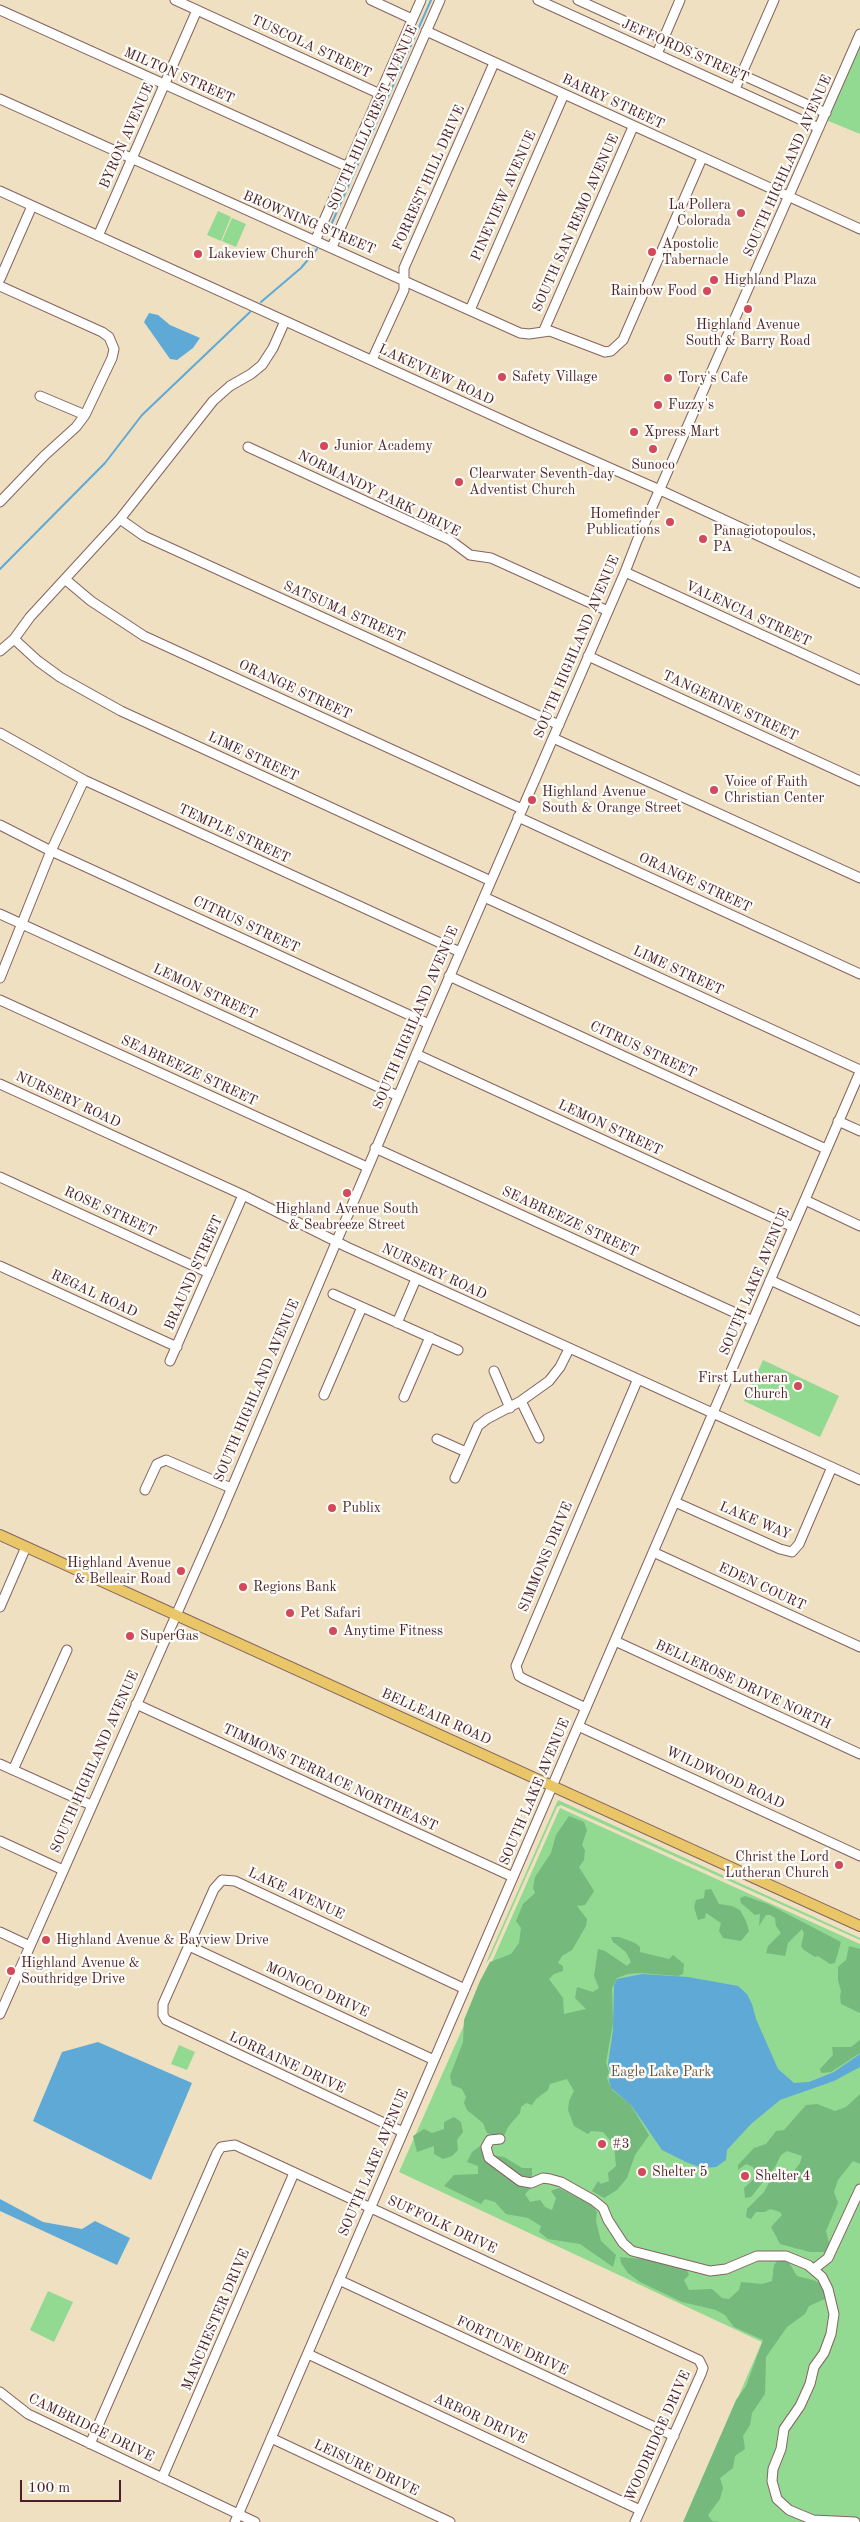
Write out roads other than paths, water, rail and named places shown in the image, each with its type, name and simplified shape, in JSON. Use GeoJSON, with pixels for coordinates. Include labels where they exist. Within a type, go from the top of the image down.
{"type":"FeatureCollection","features":[{"type":"Feature","properties":{"kind":"main road","name":"BELLEAIR ROAD"},"geometry":{"type":"LineString","coordinates":[[0,1535],[860,1926]]}},
{"type":"Feature","properties":{"kind":"street","name":"TUSCOLA STREET"},"geometry":{"type":"LineString","coordinates":[[175,0],[188,3],[197,10],[380,94]]}},
{"type":"Feature","properties":{"kind":"street"},"geometry":{"type":"LineString","coordinates":[[371,0],[412,19]]}},
{"type":"Feature","properties":{"kind":"street","name":"SOUTH HILLCREST AVENUE"},"geometry":{"type":"LineString","coordinates":[[315,241],[421,0]]}},
{"type":"Feature","properties":{"kind":"street","name":"SOUTH HILLCREST AVENUE"},"geometry":{"type":"LineString","coordinates":[[332,246],[440,0]]}},
{"type":"Feature","properties":{"kind":"street","name":"JEFFORDS STREET"},"geometry":{"type":"LineString","coordinates":[[538,0],[819,128]]}},
{"type":"Feature","properties":{"kind":"street"},"geometry":{"type":"LineString","coordinates":[[657,54],[680,0]]}},
{"type":"Feature","properties":{"kind":"street"},"geometry":{"type":"LineString","coordinates":[[735,89],[774,0]]}},
{"type":"Feature","properties":{"kind":"street","name":"JEFFORDS STREET"},"geometry":{"type":"LineString","coordinates":[[584,1],[826,113]]}},
{"type":"Feature","properties":{"kind":"street","name":"MILTON STREET"},"geometry":{"type":"LineString","coordinates":[[0,10],[348,167]]}},
{"type":"Feature","properties":{"kind":"street","name":"BYRON AVENUE"},"geometry":{"type":"LineString","coordinates":[[98,236],[197,10]]}},
{"type":"Feature","properties":{"kind":"street","name":"BARRY STREET"},"geometry":{"type":"LineString","coordinates":[[426,31],[860,229]]}},
{"type":"Feature","properties":{"kind":"street","name":"SOUTH HIGHLAND AVENUE"},"geometry":{"type":"LineString","coordinates":[[0,2014],[231,1488],[449,976],[860,34]]}},
{"type":"Feature","properties":{"kind":"street","name":"FORREST HILL DRIVE"},"geometry":{"type":"LineString","coordinates":[[372,360],[404,290],[404,268],[494,63]]}},
{"type":"Feature","properties":{"kind":"street","name":"PINEVIEW AVENUE"},"geometry":{"type":"LineString","coordinates":[[470,310],[564,94]]}},
{"type":"Feature","properties":{"kind":"street","name":"BROWNING STREET"},"geometry":{"type":"LineString","coordinates":[[0,99],[315,241],[332,246],[520,332],[529,334],[544,330],[556,332],[598,351],[611,351],[623,340],[702,158]]}},
{"type":"Feature","properties":{"kind":"street","name":"SOUTH SAN REMO AVENUE"},"geometry":{"type":"LineString","coordinates":[[544,330],[633,127]]}},
{"type":"Feature","properties":{"kind":"street","name":"LAKEVIEW ROAD"},"geometry":{"type":"LineString","coordinates":[[0,191],[660,490],[860,583]]}},
{"type":"Feature","properties":{"kind":"street"},"geometry":{"type":"LineString","coordinates":[[0,279],[32,206]]}},
{"type":"Feature","properties":{"kind":"street"},"geometry":{"type":"LineString","coordinates":[[0,286],[109,337],[114,349],[112,358],[85,415],[76,428],[44,456],[0,502]]}},
{"type":"Feature","properties":{"kind":"street"},"geometry":{"type":"LineString","coordinates":[[0,651],[14,639],[30,617],[120,519],[213,401],[230,386],[262,365],[273,348],[285,321]]}},
{"type":"Feature","properties":{"kind":"street"},"geometry":{"type":"LineString","coordinates":[[40,396],[85,415]]}},
{"type":"Feature","properties":{"kind":"street","name":"NORMANDY PARK DRIVE"},"geometry":{"type":"LineString","coordinates":[[248,447],[450,540],[470,555],[491,558],[608,611]]}},
{"type":"Feature","properties":{"kind":"street","name":"SATSUMA STREET"},"geometry":{"type":"LineString","coordinates":[[120,519],[144,536],[559,724]]}},
{"type":"Feature","properties":{"kind":"street","name":"VALENCIA STREET"},"geometry":{"type":"LineString","coordinates":[[625,572],[860,680]]}},
{"type":"Feature","properties":{"kind":"street","name":"ORANGE STREET"},"geometry":{"type":"LineString","coordinates":[[66,580],[91,601],[144,636],[860,974]]}},
{"type":"Feature","properties":{"kind":"street","name":"LIME STREET"},"geometry":{"type":"LineString","coordinates":[[14,639],[60,677],[120,711],[491,881]]}},
{"type":"Feature","properties":{"kind":"street","name":"TANGERINE STREET"},"geometry":{"type":"LineString","coordinates":[[588,656],[860,781]]}},
{"type":"Feature","properties":{"kind":"street","name":"TEMPLE STREET"},"geometry":{"type":"LineString","coordinates":[[0,732],[84,780],[460,952]]}},
{"type":"Feature","properties":{"kind":"street"},"geometry":{"type":"LineString","coordinates":[[553,738],[860,878]]}},
{"type":"Feature","properties":{"kind":"street"},"geometry":{"type":"LineString","coordinates":[[0,978],[51,851],[84,780]]}},
{"type":"Feature","properties":{"kind":"street","name":"CITRUS STREET"},"geometry":{"type":"LineString","coordinates":[[0,825],[51,851],[429,1024]]}},
{"type":"Feature","properties":{"kind":"street","name":"LIME STREET"},"geometry":{"type":"LineString","coordinates":[[484,897],[860,1071]]}},
{"type":"Feature","properties":{"kind":"street","name":"LEMON STREET"},"geometry":{"type":"LineString","coordinates":[[0,914],[398,1096]]}},
{"type":"Feature","properties":{"kind":"street","name":"CITRUS STREET"},"geometry":{"type":"LineString","coordinates":[[449,976],[826,1149]]}},
{"type":"Feature","properties":{"kind":"street","name":"SEABREEZE STREET"},"geometry":{"type":"LineString","coordinates":[[0,1000],[367,1167]]}},
{"type":"Feature","properties":{"kind":"street","name":"LEMON STREET"},"geometry":{"type":"LineString","coordinates":[[416,1054],[793,1227]]}},
{"type":"Feature","properties":{"kind":"street","name":"SOUTH LAKE AVENUE"},"geometry":{"type":"LineString","coordinates":[[236,2518],[466,1989],[860,1071]]}},
{"type":"Feature","properties":{"kind":"street","name":"NURSERY ROAD"},"geometry":{"type":"LineString","coordinates":[[0,1084],[243,1195],[416,1279],[860,1480]]}},
{"type":"Feature","properties":{"kind":"street"},"geometry":{"type":"LineString","coordinates":[[838,1122],[860,1131]]}},
{"type":"Feature","properties":{"kind":"street","name":"SEABREEZE STREET"},"geometry":{"type":"LineString","coordinates":[[376,1148],[753,1321]]}},
{"type":"Feature","properties":{"kind":"street","name":"ROSE STREET"},"geometry":{"type":"LineString","coordinates":[[0,1177],[209,1273]]}},
{"type":"Feature","properties":{"kind":"street","name":"BRAUND STREET"},"geometry":{"type":"LineString","coordinates":[[170,1361],[243,1195]]}},
{"type":"Feature","properties":{"kind":"street"},"geometry":{"type":"LineString","coordinates":[[804,1200],[860,1226]]}},
{"type":"Feature","properties":{"kind":"street","name":"REGAL ROAD"},"geometry":{"type":"LineString","coordinates":[[0,1266],[177,1347]]}},
{"type":"Feature","properties":{"kind":"street"},"geometry":{"type":"LineString","coordinates":[[398,1323],[416,1279]]}},
{"type":"Feature","properties":{"kind":"street"},"geometry":{"type":"LineString","coordinates":[[770,1280],[860,1321]]}},
{"type":"Feature","properties":{"kind":"street"},"geometry":{"type":"LineString","coordinates":[[332,1294],[458,1350]]}},
{"type":"Feature","properties":{"kind":"street"},"geometry":{"type":"LineString","coordinates":[[324,1395],[362,1307]]}},
{"type":"Feature","properties":{"kind":"street"},"geometry":{"type":"LineString","coordinates":[[404,1397],[430,1337]]}},
{"type":"Feature","properties":{"kind":"street"},"geometry":{"type":"LineString","coordinates":[[455,1478],[478,1426],[487,1419],[521,1401],[555,1375],[569,1349]]}},
{"type":"Feature","properties":{"kind":"street"},"geometry":{"type":"LineString","coordinates":[[494,1371],[510,1408]]}},
{"type":"Feature","properties":{"kind":"street","name":"SIMMONS DRIVE"},"geometry":{"type":"LineString","coordinates":[[586,1708],[524,1679],[520,1676],[516,1666],[637,1380]]}},
{"type":"Feature","properties":{"kind":"street"},"geometry":{"type":"LineString","coordinates":[[521,1401],[539,1438]]}},
{"type":"Feature","properties":{"kind":"street"},"geometry":{"type":"LineString","coordinates":[[437,1439],[466,1452]]}},
{"type":"Feature","properties":{"kind":"street"},"geometry":{"type":"LineString","coordinates":[[145,1490],[157,1464],[166,1460],[231,1488]]}},
{"type":"Feature","properties":{"kind":"street","name":"LAKE WAY"},"geometry":{"type":"LineString","coordinates":[[675,1502],[780,1549],[792,1552],[799,1544],[832,1468]]}},
{"type":"Feature","properties":{"kind":"street"},"geometry":{"type":"LineString","coordinates":[[0,1607],[26,1547]]}},
{"type":"Feature","properties":{"kind":"street","name":"EDEN COURT"},"geometry":{"type":"LineString","coordinates":[[653,1552],[860,1647]]}},
{"type":"Feature","properties":{"kind":"street","name":"BELLEROSE DRIVE NORTH"},"geometry":{"type":"LineString","coordinates":[[615,1641],[860,1754]]}},
{"type":"Feature","properties":{"kind":"street"},"geometry":{"type":"LineString","coordinates":[[14,1770],[67,1650]]}},
{"type":"Feature","properties":{"kind":"street","name":"TIMMONS TERRACE NORTHEAST"},"geometry":{"type":"LineString","coordinates":[[136,1704],[514,1877]]}},
{"type":"Feature","properties":{"kind":"street","name":"WILDWOOD ROAD"},"geometry":{"type":"LineString","coordinates":[[578,1726],[860,1856]]}},
{"type":"Feature","properties":{"kind":"street"},"geometry":{"type":"LineString","coordinates":[[0,1764],[91,1805]]}},
{"type":"Feature","properties":{"kind":"street"},"geometry":{"type":"LineString","coordinates":[[0,1841],[63,1870]]}},
{"type":"Feature","properties":{"kind":"street","name":"LAKE AVENUE"},"geometry":{"type":"LineString","coordinates":[[163,2015],[163,2004],[214,1889],[222,1880],[228,1879],[466,1989]]}},
{"type":"Feature","properties":{"kind":"street"},"geometry":{"type":"LineString","coordinates":[[0,1932],[30,1946]]}},
{"type":"Feature","properties":{"kind":"street","name":"MONOCO DRIVE"},"geometry":{"type":"LineString","coordinates":[[189,1946],[434,2060]]}},
{"type":"Feature","properties":{"kind":"street","name":"LORRAINE DRIVE"},"geometry":{"type":"LineString","coordinates":[[163,2015],[170,2024],[403,2132]]}},
{"type":"Feature","properties":{"kind":"street"},"geometry":{"type":"LineString","coordinates":[[500,2139],[494,2138],[488,2143],[486,2152],[489,2158],[520,2181],[531,2183],[543,2178],[555,2180],[593,2200],[603,2208],[608,2220],[623,2243],[632,2251],[710,2271],[726,2269],[749,2258],[766,2254],[786,2256],[814,2269],[822,2277],[828,2288],[834,2314],[833,2325],[824,2353],[814,2367],[810,2384],[800,2406],[784,2429],[781,2449],[772,2469],[774,2491],[777,2498],[789,2510],[813,2520],[855,2522]]}},
{"type":"Feature","properties":{"kind":"street","name":"SUFFOLK DRIVE"},"geometry":{"type":"LineString","coordinates":[[90,2444],[221,2147],[236,2145],[699,2360]]}},
{"type":"Feature","properties":{"kind":"street","name":"MANCHESTER DRIVE"},"geometry":{"type":"LineString","coordinates":[[162,2478],[294,2173]]}},
{"type":"Feature","properties":{"kind":"street"},"geometry":{"type":"LineString","coordinates":[[814,2269],[828,2258],[860,2189]]}},
{"type":"Feature","properties":{"kind":"street","name":"FORTUNE DRIVE"},"geometry":{"type":"LineString","coordinates":[[339,2280],[674,2436]]}},
{"type":"Feature","properties":{"kind":"street","name":"ARBOR DRIVE"},"geometry":{"type":"LineString","coordinates":[[308,2354],[640,2510]]}},
{"type":"Feature","properties":{"kind":"street","name":"WOODRIDGE DRIVE"},"geometry":{"type":"LineString","coordinates":[[635,2522],[703,2368],[699,2360]]}},
{"type":"Feature","properties":{"kind":"street","name":"CAMBRIDGE DRIVE"},"geometry":{"type":"LineString","coordinates":[[0,2392],[28,2414],[162,2478],[236,2518],[255,2522]]}},
{"type":"Feature","properties":{"kind":"street","name":"LEISURE DRIVE"},"geometry":{"type":"LineString","coordinates":[[271,2438],[450,2522]]}},
{"type":"Feature","properties":{"kind":"water"},"geometry":{"type":"Polygon","coordinates":[[[149,313],[158,315],[170,325],[200,338],[193,348],[177,360],[170,359],[144,322],[149,313]]]}},
{"type":"Feature","properties":{"kind":"water"},"geometry":{"type":"Polygon","coordinates":[[[642,1974],[688,1977],[738,1986],[747,1994],[752,2004],[756,2019],[778,2069],[794,2083],[809,2082],[834,2072],[860,2054],[860,2067],[834,2081],[780,2100],[751,2124],[727,2150],[726,2160],[716,2167],[702,2168],[686,2162],[662,2150],[631,2105],[611,2088],[609,2080],[611,2074],[608,2064],[613,2030],[614,1985],[617,1979],[642,1974]]]}},
{"type":"Feature","properties":{"kind":"water"},"geometry":{"type":"Polygon","coordinates":[[[98,2042],[192,2083],[151,2180],[33,2121],[62,2052],[98,2042]]]}},
{"type":"Feature","properties":{"kind":"water"},"geometry":{"type":"Polygon","coordinates":[[[0,2199],[43,2222],[82,2229],[95,2221],[130,2238],[117,2265],[0,2211],[0,2199]]]}},
{"type":"Feature","properties":{"kind":"waterway"},"geometry":{"type":"LineString","coordinates":[[327,234],[431,0]]}},
{"type":"Feature","properties":{"kind":"waterway"},"geometry":{"type":"LineString","coordinates":[[261,302],[301,268],[317,249]]}},
{"type":"Feature","properties":{"kind":"waterway"},"geometry":{"type":"LineString","coordinates":[[0,569],[105,463],[142,415],[250,312]]}},
{"type":"Feature","properties":{"kind":"place","name":"La Pollera Colorada"},"geometry":{"type":"Point","coordinates":[741,213]}},
{"type":"Feature","properties":{"kind":"place","name":"Apostolic Tabernacle"},"geometry":{"type":"Point","coordinates":[652,252]}},
{"type":"Feature","properties":{"kind":"place","name":"Lakeview Church"},"geometry":{"type":"Point","coordinates":[198,254]}},
{"type":"Feature","properties":{"kind":"place","name":"Highland Plaza"},"geometry":{"type":"Point","coordinates":[714,280]}},
{"type":"Feature","properties":{"kind":"place","name":"Rainbow Food"},"geometry":{"type":"Point","coordinates":[707,291]}},
{"type":"Feature","properties":{"kind":"place","name":"Highland Avenue South & Barry Road"},"geometry":{"type":"Point","coordinates":[748,309]}},
{"type":"Feature","properties":{"kind":"place","name":"Safety Village"},"geometry":{"type":"Point","coordinates":[502,377]}},
{"type":"Feature","properties":{"kind":"place","name":"Tory's Cafe"},"geometry":{"type":"Point","coordinates":[668,378]}},
{"type":"Feature","properties":{"kind":"place","name":"Fuzzy's"},"geometry":{"type":"Point","coordinates":[658,405]}},
{"type":"Feature","properties":{"kind":"place","name":"Xpress Mart"},"geometry":{"type":"Point","coordinates":[634,432]}},
{"type":"Feature","properties":{"kind":"place","name":"Junior Academy"},"geometry":{"type":"Point","coordinates":[324,446]}},
{"type":"Feature","properties":{"kind":"place","name":"Sunoco"},"geometry":{"type":"Point","coordinates":[653,449]}},
{"type":"Feature","properties":{"kind":"place","name":"Clearwater Seventh-day Adventist Church"},"geometry":{"type":"Point","coordinates":[459,482]}},
{"type":"Feature","properties":{"kind":"place","name":"Homefinder Publications"},"geometry":{"type":"Point","coordinates":[670,522]}},
{"type":"Feature","properties":{"kind":"place","name":"Panagiotopoulos, PA"},"geometry":{"type":"Point","coordinates":[703,539]}},
{"type":"Feature","properties":{"kind":"place","name":"Voice of Faith Christian Center"},"geometry":{"type":"Point","coordinates":[714,790]}},
{"type":"Feature","properties":{"kind":"place","name":"Highland Avenue South & Orange Street"},"geometry":{"type":"Point","coordinates":[532,800]}},
{"type":"Feature","properties":{"kind":"place","name":"Highland Avenue South & Seabreeze Street"},"geometry":{"type":"Point","coordinates":[347,1193]}},
{"type":"Feature","properties":{"kind":"place","name":"First Lutheran Church"},"geometry":{"type":"Point","coordinates":[798,1386]}},
{"type":"Feature","properties":{"kind":"place","name":"Publix"},"geometry":{"type":"Point","coordinates":[332,1508]}},
{"type":"Feature","properties":{"kind":"place","name":"Highland Avenue & Belleair Road"},"geometry":{"type":"Point","coordinates":[181,1571]}},
{"type":"Feature","properties":{"kind":"place","name":"Regions Bank"},"geometry":{"type":"Point","coordinates":[243,1587]}},
{"type":"Feature","properties":{"kind":"place","name":"Pet Safari"},"geometry":{"type":"Point","coordinates":[290,1613]}},
{"type":"Feature","properties":{"kind":"place","name":"Anytime Fitness"},"geometry":{"type":"Point","coordinates":[333,1631]}},
{"type":"Feature","properties":{"kind":"place","name":"SuperGas"},"geometry":{"type":"Point","coordinates":[130,1636]}},
{"type":"Feature","properties":{"kind":"place","name":"Christ the Lord Lutheran Church"},"geometry":{"type":"Point","coordinates":[839,1865]}},
{"type":"Feature","properties":{"kind":"place","name":"Highland Avenue & Bayview Drive"},"geometry":{"type":"Point","coordinates":[46,1940]}},
{"type":"Feature","properties":{"kind":"place","name":"Highland Avenue & Southridge Drive"},"geometry":{"type":"Point","coordinates":[11,1971]}},
{"type":"Feature","properties":{"kind":"place","name":"#3"},"geometry":{"type":"Point","coordinates":[602,2144]}},
{"type":"Feature","properties":{"kind":"place","name":"Shelter 5"},"geometry":{"type":"Point","coordinates":[642,2172]}},
{"type":"Feature","properties":{"kind":"place","name":"Shelter 4"},"geometry":{"type":"Point","coordinates":[745,2176]}},
{"type":"Feature","properties":{"kind":"park label","name":"Eagle Lake Park"},"geometry":{"type":"Point","coordinates":[661,2072]}}]}
